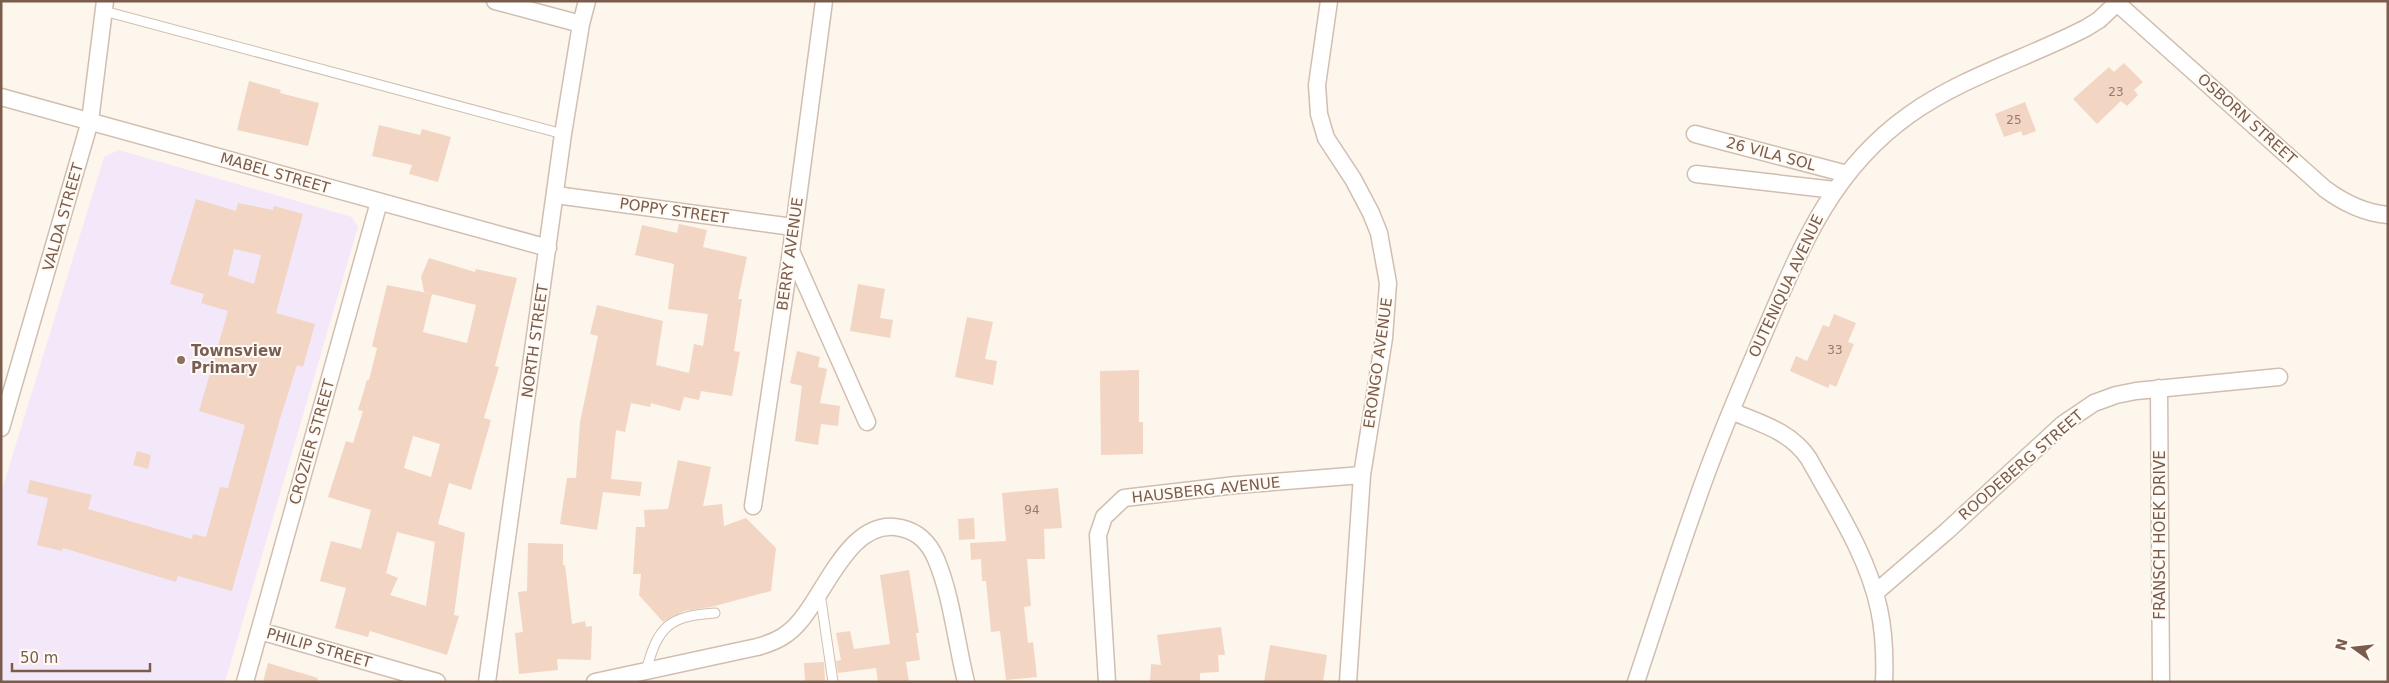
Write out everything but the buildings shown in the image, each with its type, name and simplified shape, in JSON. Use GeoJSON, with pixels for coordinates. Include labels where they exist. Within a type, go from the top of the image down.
{"type":"FeatureCollection","features":[{"type":"Feature","properties":{"kind":"street"},"geometry":{"type":"LineString","coordinates":[[495,1],[581,24]]}},
{"type":"Feature","properties":{"kind":"street","name":"NORTH STREET"},"geometry":{"type":"LineString","coordinates":[[487,682],[563,134],[581,24],[587,1]]}},
{"type":"Feature","properties":{"kind":"street","name":"BERRY AVENUE"},"geometry":{"type":"LineString","coordinates":[[753,506],[791,251],[824,1]]}},
{"type":"Feature","properties":{"kind":"street","name":"ERONGO AVENUE"},"geometry":{"type":"LineString","coordinates":[[1329,1],[1317,85],[1319,114],[1326,138],[1353,179],[1371,212],[1379,233],[1388,283],[1384,338],[1362,475],[1348,682]]}},
{"type":"Feature","properties":{"kind":"street","name":"OUTENIQUA AVENUE"},"geometry":{"type":"LineString","coordinates":[[1636,682],[1696,503],[1730,411],[1813,223],[1835,190],[1875,144],[1916,111],[1939,97],[2086,28],[2099,20],[2118,2]]}},
{"type":"Feature","properties":{"kind":"street","name":"OSBORN STREET"},"geometry":{"type":"LineString","coordinates":[[2118,2],[2325,189],[2349,205],[2364,211],[2388,215]]}},
{"type":"Feature","properties":{"kind":"street","name":"VALDA STREET"},"geometry":{"type":"LineString","coordinates":[[1,428],[90,122],[104,6]]}},
{"type":"Feature","properties":{"kind":"street","name":"MABEL STREET"},"geometry":{"type":"LineString","coordinates":[[1,97],[548,248]]}},
{"type":"Feature","properties":{"kind":"street","name":"26 VILA SOL"},"geometry":{"type":"LineString","coordinates":[[1695,134],[1847,174]]}},
{"type":"Feature","properties":{"kind":"street"},"geometry":{"type":"LineString","coordinates":[[1696,174],[1835,190]]}},
{"type":"Feature","properties":{"kind":"street","name":"POPPY STREET"},"geometry":{"type":"LineString","coordinates":[[556,195],[793,227]]}},
{"type":"Feature","properties":{"kind":"street","name":"CROZIER STREET"},"geometry":{"type":"LineString","coordinates":[[244,682],[260,631],[379,202]]}},
{"type":"Feature","properties":{"kind":"street"},"geometry":{"type":"LineString","coordinates":[[791,251],[868,422]]}},
{"type":"Feature","properties":{"kind":"street","name":"ROODEBERG STREET"},"geometry":{"type":"LineString","coordinates":[[1875,593],[2079,412],[2116,395],[2159,388],[2279,377]]}},
{"type":"Feature","properties":{"kind":"street","name":"FRANSCH HOEK DRIVE"},"geometry":{"type":"LineString","coordinates":[[2159,388],[2161,682]]}},
{"type":"Feature","properties":{"kind":"street"},"geometry":{"type":"LineString","coordinates":[[1730,411],[1778,431],[1800,446],[1827,491],[1858,551],[1875,593],[1882,633],[1884,682]]}},
{"type":"Feature","properties":{"kind":"street","name":"HAUSBERG AVENUE"},"geometry":{"type":"LineString","coordinates":[[1107,682],[1098,535],[1104,517],[1116,504],[1124,498],[1362,475]]}},
{"type":"Feature","properties":{"kind":"street"},"geometry":{"type":"LineString","coordinates":[[595,682],[774,642],[782,638],[802,619],[840,563],[864,535],[875,529],[891,526],[916,533],[930,548],[941,573],[966,682]]}},
{"type":"Feature","properties":{"kind":"street","name":"PHILIP STREET"},"geometry":{"type":"LineString","coordinates":[[260,631],[436,682]]}},
{"type":"Feature","properties":{"kind":"lane"},"geometry":{"type":"LineString","coordinates":[[104,6],[563,134]]}},
{"type":"Feature","properties":{"kind":"lane"},"geometry":{"type":"LineString","coordinates":[[820,592],[833,682]]}},
{"type":"Feature","properties":{"kind":"lane"},"geometry":{"type":"LineString","coordinates":[[646,671],[655,645],[669,623],[681,618],[715,613]]}},
{"type":"Feature","properties":{"kind":"shaded area","name":"Townsview Primary"},"geometry":{"type":"Polygon","coordinates":[[[119,150],[352,217],[358,227],[225,682],[1,682],[1,493],[104,157],[119,150]]]}},
{"type":"Feature","properties":{"kind":"place","name":"Townsview Primary"},"geometry":{"type":"Point","coordinates":[181,360]}}]}
